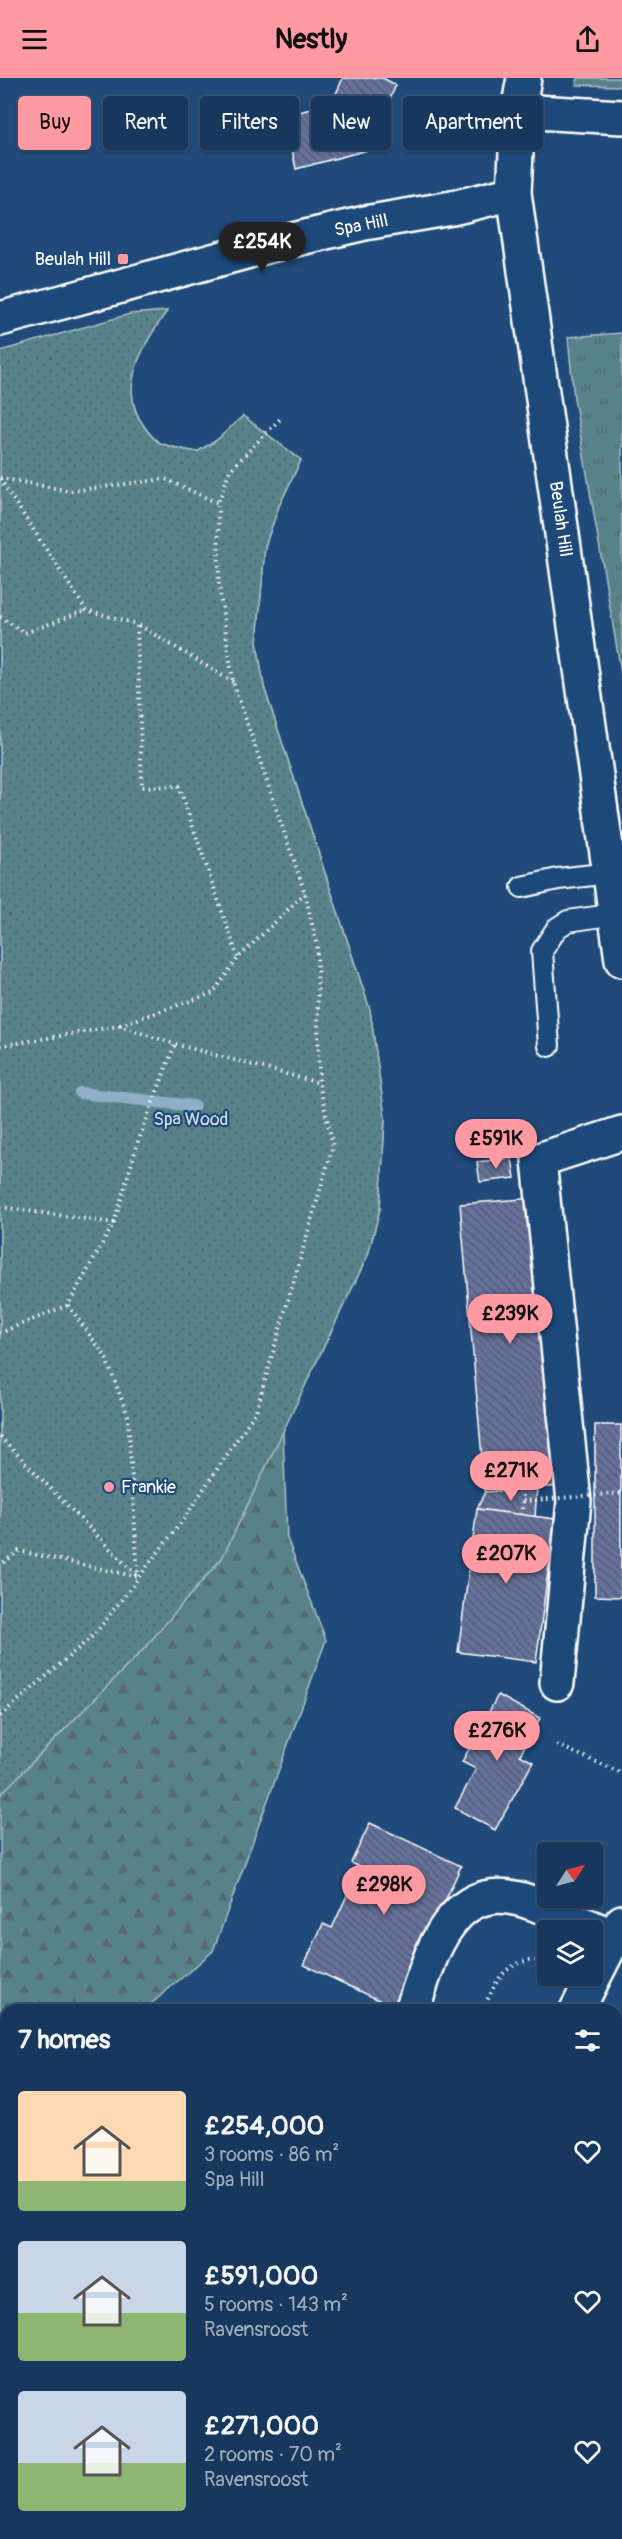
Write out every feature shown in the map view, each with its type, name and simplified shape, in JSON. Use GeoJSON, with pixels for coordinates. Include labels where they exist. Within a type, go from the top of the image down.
{"type":"FeatureCollection","features":[{"type":"Feature","properties":{"kind":"street","name":"Beulah Hill"},"geometry":{"type":"LineString","coordinates":[[521,96],[525,78]]}},
{"type":"Feature","properties":{"kind":"street"},"geometry":{"type":"LineString","coordinates":[[543,112],[622,117]]}},
{"type":"Feature","properties":{"kind":"street","name":"Beulah Hill"},"geometry":{"type":"LineString","coordinates":[[516,150],[514,193],[622,960]]}},
{"type":"Feature","properties":{"kind":"street","name":"Spa Hill"},"geometry":{"type":"LineString","coordinates":[[0,319],[281,242],[365,223],[452,208],[514,193]]}},
{"type":"Feature","properties":{"kind":"street"},"geometry":{"type":"LineString","coordinates":[[557,1683],[573,1501],[539,1160],[622,1133]]}},
{"type":"Feature","properties":{"kind":"street"},"geometry":{"type":"LineString","coordinates":[[414,2004],[439,1942],[454,1918],[476,1900],[500,1896],[522,1898],[618,1930],[580,2004]]}},
{"type":"Feature","properties":{"kind":"lane"},"geometry":{"type":"LineString","coordinates":[[522,887],[558,879],[610,873]]}},
{"type":"Feature","properties":{"kind":"lane"},"geometry":{"type":"LineString","coordinates":[[549,1046],[542,951],[557,928],[568,921],[616,914]]}},
{"type":"Feature","properties":{"kind":"path"},"geometry":{"type":"LineString","coordinates":[[0,1716],[95,1634],[183,1520],[256,1411],[333,1146],[320,1083],[317,946],[305,893],[233,682],[219,586],[218,503],[230,471],[282,417]]}},
{"type":"Feature","properties":{"kind":"path"},"geometry":{"type":"LineString","coordinates":[[0,478],[70,491],[165,479],[218,503]]}},
{"type":"Feature","properties":{"kind":"path"},"geometry":{"type":"LineString","coordinates":[[0,478],[86,610]]}},
{"type":"Feature","properties":{"kind":"path"},"geometry":{"type":"LineString","coordinates":[[0,617],[25,633],[86,610],[138,624],[233,682]]}},
{"type":"Feature","properties":{"kind":"path"},"geometry":{"type":"LineString","coordinates":[[138,624],[142,787],[178,786],[238,958]]}},
{"type":"Feature","properties":{"kind":"path"},"geometry":{"type":"LineString","coordinates":[[0,1046],[119,1026],[213,993],[238,958],[305,893]]}},
{"type":"Feature","properties":{"kind":"path"},"geometry":{"type":"LineString","coordinates":[[119,1026],[175,1044],[320,1083]]}},
{"type":"Feature","properties":{"kind":"path"},"geometry":{"type":"LineString","coordinates":[[0,1333],[68,1305],[114,1223],[138,1142],[175,1044]]}},
{"type":"Feature","properties":{"kind":"path"},"geometry":{"type":"LineString","coordinates":[[0,1207],[114,1223]]}},
{"type":"Feature","properties":{"kind":"path"},"geometry":{"type":"LineString","coordinates":[[68,1305],[105,1356],[128,1416],[138,1577]]}},
{"type":"Feature","properties":{"kind":"path"},"geometry":{"type":"LineString","coordinates":[[0,1437],[138,1577]]}},
{"type":"Feature","properties":{"kind":"path"},"geometry":{"type":"LineString","coordinates":[[521,1515],[522,1489]]}},
{"type":"Feature","properties":{"kind":"path"},"geometry":{"type":"LineString","coordinates":[[523,1501],[622,1493]]}},
{"type":"Feature","properties":{"kind":"path"},"geometry":{"type":"LineString","coordinates":[[0,1565],[19,1551],[138,1577]]}},
{"type":"Feature","properties":{"kind":"path"},"geometry":{"type":"LineString","coordinates":[[556,1745],[622,1773]]}},
{"type":"Feature","properties":{"kind":"path"},"geometry":{"type":"LineString","coordinates":[[485,2004],[503,1971],[519,1962],[534,1959],[537,1961]]}},
{"type":"Feature","properties":{"kind":"green space"},"geometry":{"type":"Polygon","coordinates":[[[578,78],[622,78],[622,86],[576,85],[578,78]]]}},
{"type":"Feature","properties":{"kind":"green space","name":"Spa Wood"},"geometry":{"type":"Polygon","coordinates":[[[167,311],[142,352],[133,382],[132,397],[136,412],[151,435],[164,445],[197,452],[217,440],[243,416],[301,460],[279,506],[265,546],[257,642],[264,687],[370,1010],[385,1118],[380,1209],[368,1255],[283,1431],[287,1538],[326,1640],[213,1951],[151,2004],[0,2004],[0,498],[167,311]]]}},
{"type":"Feature","properties":{"kind":"green space","name":"Spa Wood"},"geometry":{"type":"Polygon","coordinates":[[[167,311],[142,352],[133,382],[132,397],[136,412],[151,435],[164,445],[197,452],[217,440],[243,416],[301,460],[279,506],[265,546],[257,642],[264,687],[370,1010],[385,1118],[380,1209],[368,1255],[222,1558],[141,1652],[0,1795],[0,351],[130,314],[167,311]]]}},
{"type":"Feature","properties":{"kind":"green space"},"geometry":{"type":"Polygon","coordinates":[[[622,333],[622,678],[574,398],[568,337],[622,333]]]}},
{"type":"Feature","properties":{"kind":"building"},"geometry":{"type":"Polygon","coordinates":[[[343,78],[383,78],[396,85],[391,96],[335,96],[343,78]]]}},
{"type":"Feature","properties":{"kind":"building"},"geometry":{"type":"Polygon","coordinates":[[[311,109],[311,150],[367,150],[296,169],[292,150],[299,150],[299,112],[311,109]]]}},
{"type":"Feature","properties":{"kind":"building"},"geometry":{"type":"Polygon","coordinates":[[[512,1158],[515,1178],[480,1182],[477,1162],[512,1158]]]}},
{"type":"Feature","properties":{"kind":"building"},"geometry":{"type":"Polygon","coordinates":[[[535,1198],[559,1486],[485,1492],[460,1204],[535,1198]]]}},
{"type":"Feature","properties":{"kind":"building"},"geometry":{"type":"Polygon","coordinates":[[[595,1425],[621,1425],[621,1597],[595,1596],[595,1425]]]}},
{"type":"Feature","properties":{"kind":"building"},"geometry":{"type":"Polygon","coordinates":[[[537,1488],[535,1517],[477,1509],[485,1492],[537,1488]]]}},
{"type":"Feature","properties":{"kind":"building"},"geometry":{"type":"Polygon","coordinates":[[[477,1509],[555,1519],[536,1662],[458,1652],[477,1509]]]}},
{"type":"Feature","properties":{"kind":"building"},"geometry":{"type":"Polygon","coordinates":[[[498,1695],[540,1718],[520,1755],[533,1762],[495,1830],[455,1808],[476,1769],[462,1762],[498,1695]]]}},
{"type":"Feature","properties":{"kind":"building"},"geometry":{"type":"Polygon","coordinates":[[[370,1823],[461,1866],[398,2004],[387,2004],[304,1965],[323,1924],[332,1928],[360,1867],[351,1863],[370,1823]]]}},
{"type":"Feature","properties":{"kind":"waterway"},"geometry":{"type":"LineString","coordinates":[[80,1093],[194,1106]]}},
{"type":"Feature","properties":{"kind":"place","name":"Beulah Hill"},"geometry":{"type":"Point","coordinates":[123,259]}},
{"type":"Feature","properties":{"kind":"place","name":"Frankie"},"geometry":{"type":"Point","coordinates":[109,1487]}}]}
